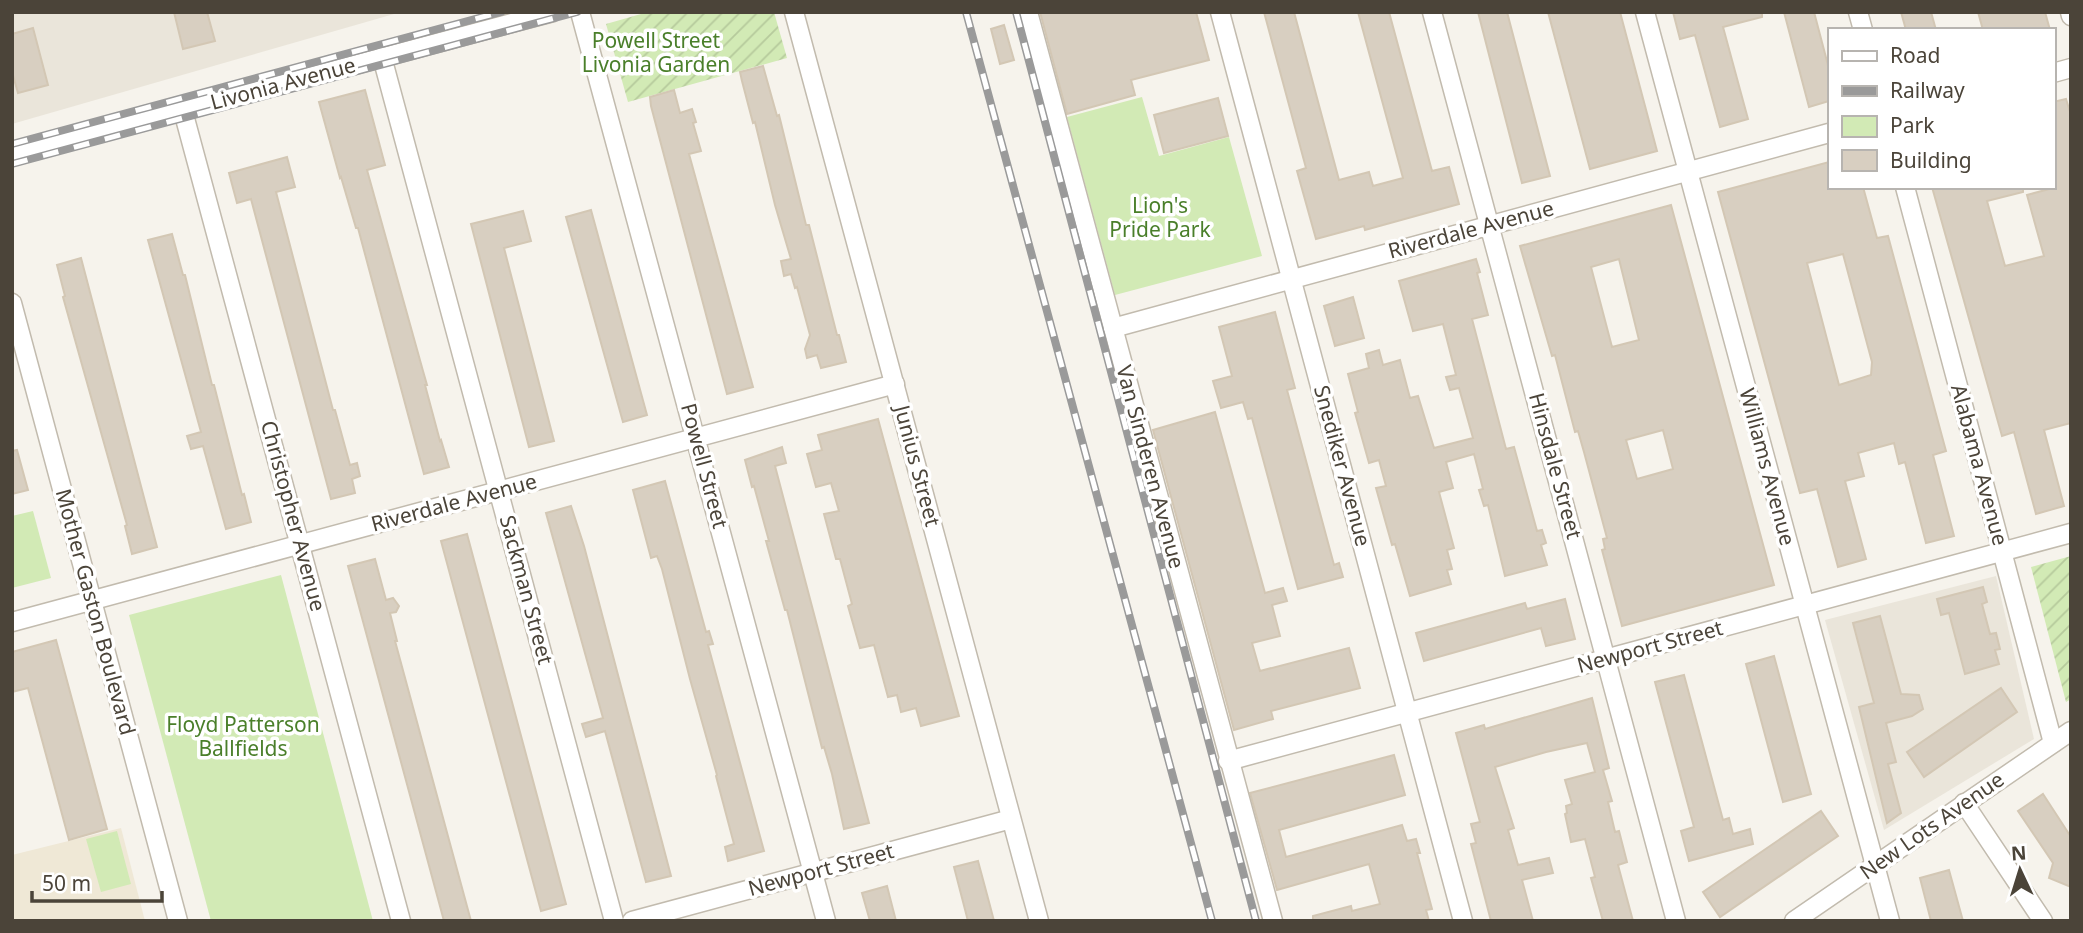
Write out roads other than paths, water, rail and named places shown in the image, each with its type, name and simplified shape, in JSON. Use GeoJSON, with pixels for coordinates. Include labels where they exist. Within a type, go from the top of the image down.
{"type":"FeatureCollection","features":[{"type":"Feature","properties":{"kind":"street","name":"Livonia Avenue"},"geometry":{"type":"LineString","coordinates":[[12,156],[553,12]]}},
{"type":"Feature","properties":{"kind":"street","name":"Powell Street"},"geometry":{"type":"LineString","coordinates":[[580,12],[826,921]]}},
{"type":"Feature","properties":{"kind":"street","name":"Junius Street"},"geometry":{"type":"LineString","coordinates":[[794,12],[1039,921]]}},
{"type":"Feature","properties":{"kind":"street","name":"Van Sinderen Avenue"},"geometry":{"type":"LineString","coordinates":[[1028,12],[1273,921]]}},
{"type":"Feature","properties":{"kind":"street","name":"Snediker Avenue"},"geometry":{"type":"LineString","coordinates":[[1220,12],[1463,921]]}},
{"type":"Feature","properties":{"kind":"street","name":"Hinsdale Street"},"geometry":{"type":"LineString","coordinates":[[1432,12],[1676,921]]}},
{"type":"Feature","properties":{"kind":"street","name":"Williams Avenue"},"geometry":{"type":"LineString","coordinates":[[1645,12],[1890,921]]}},
{"type":"Feature","properties":{"kind":"street","name":"Sackman Street"},"geometry":{"type":"LineString","coordinates":[[383,57],[614,921]]}},
{"type":"Feature","properties":{"kind":"street","name":"Christopher Avenue"},"geometry":{"type":"LineString","coordinates":[[183,111],[401,921]]}},
{"type":"Feature","properties":{"kind":"street","name":"Riverdale Avenue"},"geometry":{"type":"LineString","coordinates":[[1112,328],[1828,133]]}},
{"type":"Feature","properties":{"kind":"street","name":"Alabama Avenue"},"geometry":{"type":"LineString","coordinates":[[1906,189],[2053,743]]}},
{"type":"Feature","properties":{"kind":"street","name":"Mother Gaston Boulevard"},"geometry":{"type":"LineString","coordinates":[[12,303],[178,921]]}},
{"type":"Feature","properties":{"kind":"street","name":"Riverdale Avenue"},"geometry":{"type":"LineString","coordinates":[[12,622],[895,384]]}},
{"type":"Feature","properties":{"kind":"street","name":"Newport Street"},"geometry":{"type":"LineString","coordinates":[[1228,761],[2071,533]]}},
{"type":"Feature","properties":{"kind":"street","name":"New Lots Avenue"},"geometry":{"type":"LineString","coordinates":[[1794,921],[2071,731]]}},
{"type":"Feature","properties":{"kind":"street"},"geometry":{"type":"LineString","coordinates":[[1964,803],[2042,921]]}},
{"type":"Feature","properties":{"kind":"street","name":"Newport Street"},"geometry":{"type":"LineString","coordinates":[[632,921],[1011,819]]}},
{"type":"Feature","properties":{"kind":"railway"},"geometry":{"type":"LineString","coordinates":[[12,144],[501,12]]}},
{"type":"Feature","properties":{"kind":"railway"},"geometry":{"type":"LineString","coordinates":[[12,164],[577,12]]}},
{"type":"Feature","properties":{"kind":"railway"},"geometry":{"type":"LineString","coordinates":[[966,12],[1212,921]]}},
{"type":"Feature","properties":{"kind":"railway"},"geometry":{"type":"LineString","coordinates":[[1016,12],[1256,921]]}},
{"type":"Feature","properties":{"kind":"park label","name":"Powell Street Livonia Garden"},"geometry":{"type":"Point","coordinates":[656,53]}},
{"type":"Feature","properties":{"kind":"park label","name":"Lion's Pride Park"},"geometry":{"type":"Point","coordinates":[1160,218]}},
{"type":"Feature","properties":{"kind":"park label","name":"Floyd Patterson Ballfields"},"geometry":{"type":"Point","coordinates":[243,737]}}]}
